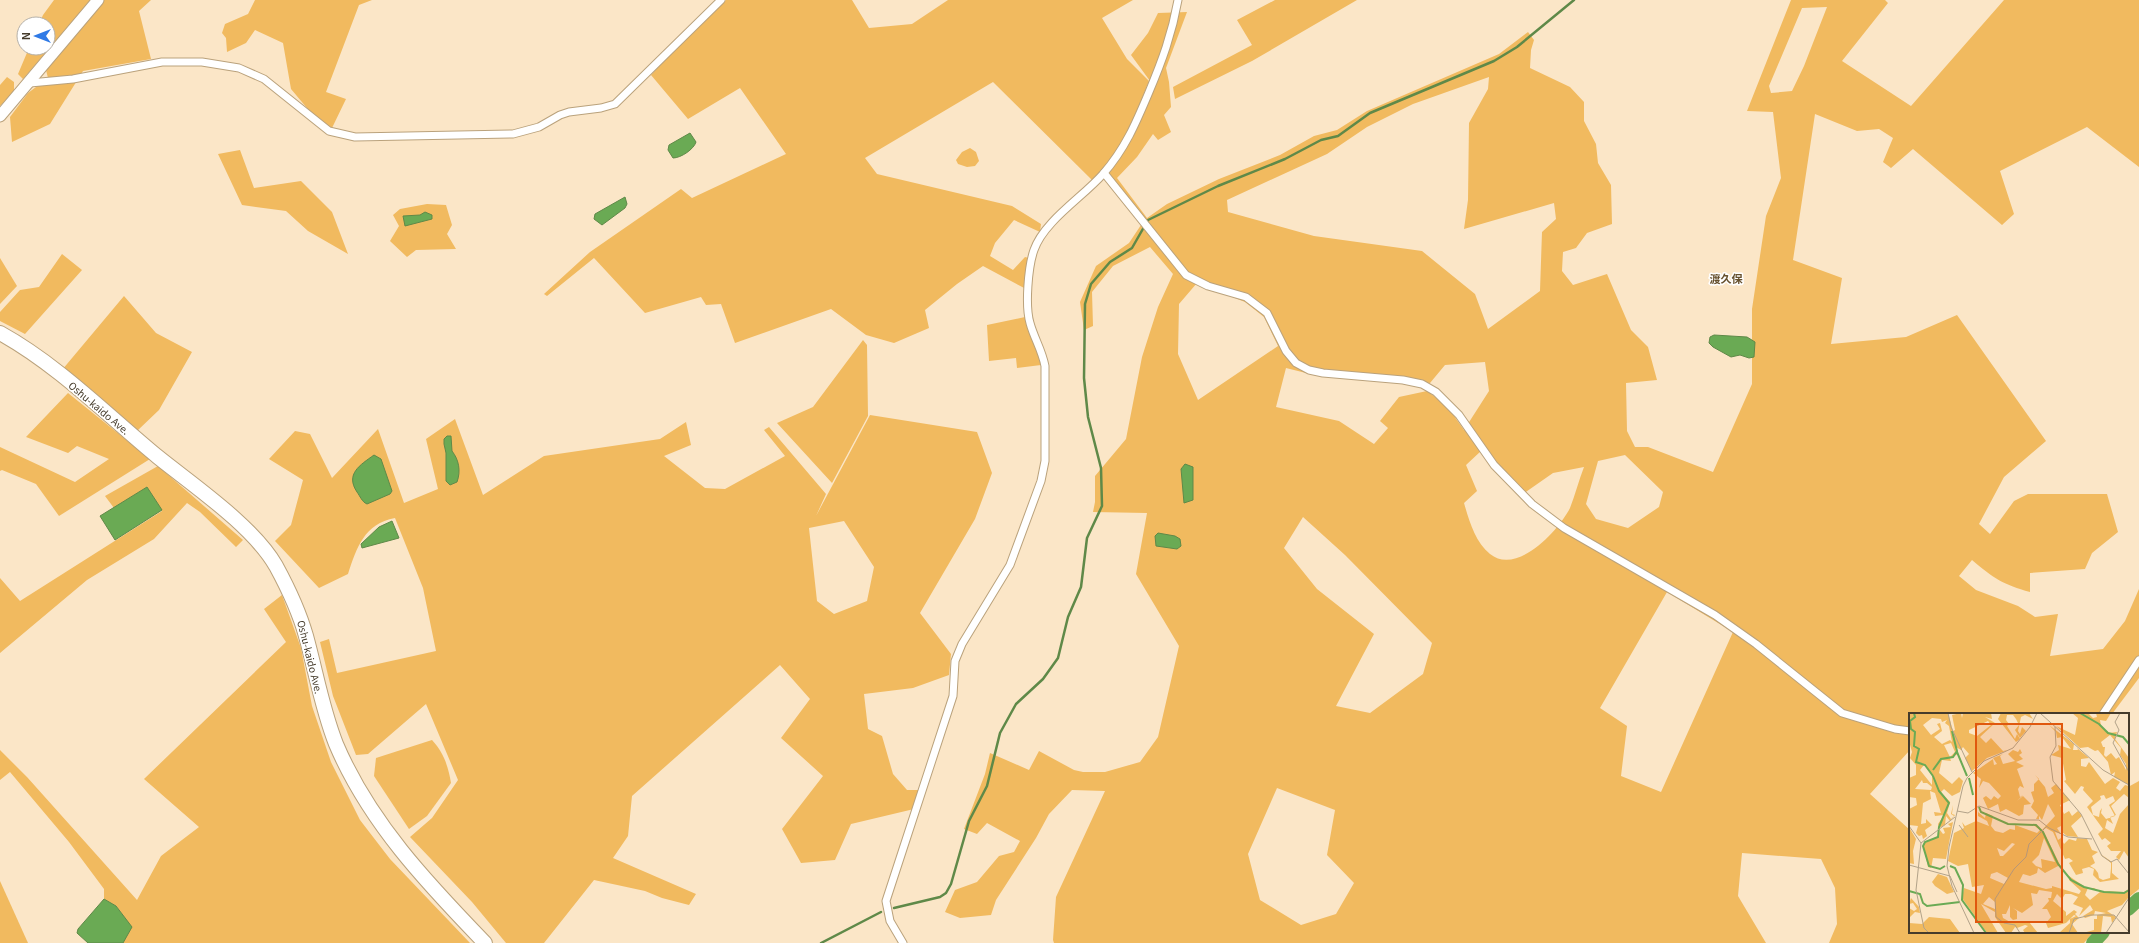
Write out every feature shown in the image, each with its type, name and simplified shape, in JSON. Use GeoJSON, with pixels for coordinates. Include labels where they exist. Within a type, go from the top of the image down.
{"type":"FeatureCollection","features":[{"type":"Feature","properties":{"kind":"highway","name":"Oshu-kaido Ave."},"geometry":{"type":"LineString","coordinates":[[0,333],[64,378],[225,511],[255,539],[275,564],[297,609],[306,636],[322,705],[336,744],[354,780],[370,809],[400,850],[484,943]]}},
{"type":"Feature","properties":{"kind":"street"},"geometry":{"type":"LineString","coordinates":[[0,116],[98,0]]}},
{"type":"Feature","properties":{"kind":"street"},"geometry":{"type":"LineString","coordinates":[[30,82],[73,79],[162,62],[202,62],[251,72],[275,87],[329,132],[355,137],[513,134],[539,127],[564,113],[615,104],[721,0]]}},
{"type":"Feature","properties":{"kind":"street"},"geometry":{"type":"LineString","coordinates":[[903,943],[890,921],[886,901],[953,696],[955,661],[962,644],[1010,565],[1042,481],[1044,461],[1044,366],[1042,352],[1030,322],[1028,308],[1031,264],[1034,250],[1040,237],[1051,224],[1104,173],[1125,146],[1168,46],[1178,0]]}},
{"type":"Feature","properties":{"kind":"street"},"geometry":{"type":"LineString","coordinates":[[1104,173],[1186,275],[1208,286],[1246,297],[1267,313],[1286,351],[1296,363],[1309,370],[1323,373],[1403,380],[1422,384],[1436,392],[1459,416],[1494,465],[1532,504],[1564,528],[1716,616],[1756,644],[1842,713],[1895,729],[1909,731]]}},
{"type":"Feature","properties":{"kind":"street"},"geometry":{"type":"LineString","coordinates":[[2104,713],[2139,660]]}},
{"type":"Feature","properties":{"kind":"shaded area"},"geometry":{"type":"Polygon","coordinates":[[[54,0],[91,0],[56,41],[56,16],[43,15],[54,0]]]}},
{"type":"Feature","properties":{"kind":"shaded area"},"geometry":{"type":"Polygon","coordinates":[[[104,0],[151,0],[139,11],[151,59],[83,71],[50,124],[12,142],[10,117],[28,93],[48,78],[46,70],[104,0]]]}},
{"type":"Feature","properties":{"kind":"shaded area"},"geometry":{"type":"Polygon","coordinates":[[[255,0],[372,0],[359,5],[326,92],[346,99],[332,128],[317,120],[291,89],[283,43],[255,30],[246,43],[227,52],[226,38],[222,33],[225,24],[248,14],[255,0]]]}},
{"type":"Feature","properties":{"kind":"shaded area"},"geometry":{"type":"Polygon","coordinates":[[[726,0],[852,0],[869,28],[912,24],[948,0],[1133,0],[1102,18],[1127,59],[1149,81],[1127,135],[1120,148],[1103,171],[1093,181],[993,82],[865,158],[877,174],[1012,206],[1041,224],[1040,232],[1014,220],[995,243],[990,256],[1013,270],[1025,257],[1029,258],[1026,289],[983,266],[957,284],[925,310],[929,328],[894,343],[866,335],[831,309],[735,343],[721,304],[706,305],[701,297],[645,313],[594,258],[547,296],[544,294],[590,252],[681,189],[692,198],[786,154],[740,88],[688,119],[651,75],[691,31],[726,0]]]}},
{"type":"Feature","properties":{"kind":"shaded area"},"geometry":{"type":"Polygon","coordinates":[[[1275,0],[1357,0],[1252,61],[1175,99],[1173,87],[1252,45],[1237,20],[1275,0]]]}},
{"type":"Feature","properties":{"kind":"shaded area"},"geometry":{"type":"Polygon","coordinates":[[[1791,0],[1885,0],[1888,3],[1842,61],[1911,106],[2004,0],[2139,0],[2139,167],[2087,127],[2000,171],[2014,214],[2002,225],[1913,149],[1891,168],[1883,162],[1893,138],[1879,129],[1857,131],[1815,114],[1793,260],[1842,278],[1831,344],[1906,337],[1957,315],[2046,441],[2004,477],[1979,524],[1990,534],[2014,501],[2028,494],[2107,494],[2118,532],[2092,553],[2085,569],[2030,573],[2030,592],[2013,587],[1999,580],[1986,572],[1972,560],[1959,576],[1976,590],[2018,606],[2035,617],[2058,614],[2050,656],[2103,649],[2125,621],[2139,589],[2139,678],[2113,713],[1909,713],[1909,751],[1870,794],[1909,829],[1909,933],[2092,933],[2084,943],[1829,943],[1837,924],[1835,888],[1821,859],[1742,853],[1738,896],[1766,943],[1054,943],[1056,897],[1105,791],[1072,790],[1049,814],[1036,838],[996,900],[991,915],[960,918],[945,912],[955,890],[977,882],[999,856],[1014,852],[1020,841],[987,823],[977,834],[964,829],[985,774],[990,753],[1029,770],[1039,751],[1074,770],[1083,772],[1105,772],[1140,762],[1158,737],[1179,646],[1136,574],[1147,513],[1093,512],[1095,502],[1095,476],[1126,439],[1142,357],[1158,307],[1173,274],[1150,247],[1113,266],[1092,292],[1093,326],[1084,330],[1080,302],[1096,266],[1129,243],[1141,225],[1103,178],[1124,143],[1150,81],[1131,55],[1148,33],[1158,13],[1187,12],[1166,68],[1171,107],[1164,115],[1171,132],[1158,140],[1153,134],[1137,157],[1117,178],[1147,218],[1167,204],[1219,179],[1280,155],[1314,136],[1337,130],[1367,111],[1499,54],[1528,32],[1534,40],[1531,50],[1530,68],[1570,87],[1584,102],[1584,121],[1596,144],[1598,163],[1611,185],[1612,224],[1587,233],[1576,248],[1563,252],[1562,271],[1573,285],[1607,274],[1631,330],[1648,347],[1657,380],[1626,383],[1627,431],[1635,447],[1648,447],[1713,472],[1752,384],[1752,309],[1766,216],[1781,178],[1773,112],[1747,111],[1791,0]],[[1827,7],[1802,8],[1769,86],[1771,93],[1792,91],[1804,66],[1827,7]],[[1489,77],[1413,104],[1367,127],[1327,154],[1227,200],[1228,212],[1314,236],[1422,251],[1475,294],[1488,329],[1540,291],[1542,232],[1556,219],[1554,203],[1464,229],[1468,200],[1469,123],[1488,89],[1489,77]],[[1197,283],[1179,304],[1178,354],[1198,400],[1278,346],[1264,317],[1245,302],[1197,283]],[[1485,362],[1445,365],[1430,383],[1306,373],[1286,368],[1276,407],[1339,421],[1374,444],[1388,428],[1380,421],[1399,397],[1427,391],[1447,406],[1464,430],[1489,391],[1485,362]],[[1481,451],[1466,465],[1477,491],[1464,503],[1470,523],[1476,537],[1485,549],[1490,554],[1501,559],[1512,559],[1524,555],[1536,548],[1557,528],[1570,508],[1584,467],[1553,473],[1520,496],[1481,451]],[[1625,455],[1598,461],[1586,504],[1596,519],[1628,528],[1659,507],[1663,492],[1625,455]],[[1303,517],[1284,548],[1317,589],[1374,634],[1336,706],[1370,713],[1423,674],[1432,643],[1345,555],[1303,517]],[[1667,592],[1600,708],[1627,726],[1621,776],[1661,792],[1733,632],[1667,592]],[[1277,788],[1248,854],[1260,900],[1301,925],[1336,914],[1354,883],[1327,855],[1335,810],[1277,788]]]}},
{"type":"Feature","properties":{"kind":"shaded area"},"geometry":{"type":"Polygon","coordinates":[[[26,56],[43,56],[23,79],[18,74],[26,56]]]}},
{"type":"Feature","properties":{"kind":"shaded area"},"geometry":{"type":"Polygon","coordinates":[[[7,77],[14,82],[14,91],[0,106],[0,85],[7,77]]]}},
{"type":"Feature","properties":{"kind":"shaded area"},"geometry":{"type":"Polygon","coordinates":[[[690,133],[696,142],[695,145],[683,155],[673,158],[668,150],[669,145],[690,133]]]}},
{"type":"Feature","properties":{"kind":"shaded area"},"geometry":{"type":"Polygon","coordinates":[[[970,148],[976,152],[979,161],[975,166],[967,167],[958,164],[956,160],[962,152],[970,148]]]}},
{"type":"Feature","properties":{"kind":"shaded area"},"geometry":{"type":"Polygon","coordinates":[[[240,150],[254,188],[301,181],[332,212],[348,254],[308,231],[286,211],[242,205],[218,154],[240,150]]]}},
{"type":"Feature","properties":{"kind":"shaded area"},"geometry":{"type":"Polygon","coordinates":[[[625,197],[627,204],[625,208],[602,225],[594,219],[595,214],[625,197]]]}},
{"type":"Feature","properties":{"kind":"shaded area"},"geometry":{"type":"Polygon","coordinates":[[[427,204],[446,205],[452,225],[447,234],[456,249],[416,250],[407,257],[390,241],[399,226],[393,215],[400,209],[427,204]]]}},
{"type":"Feature","properties":{"kind":"shaded area"},"geometry":{"type":"Polygon","coordinates":[[[425,212],[432,215],[432,219],[405,226],[403,216],[420,215],[425,212]]]}},
{"type":"Feature","properties":{"kind":"shaded area"},"geometry":{"type":"Polygon","coordinates":[[[62,254],[82,270],[25,334],[0,321],[0,312],[20,290],[39,287],[62,254]]]}},
{"type":"Feature","properties":{"kind":"shaded area"},"geometry":{"type":"Polygon","coordinates":[[[0,258],[17,286],[0,304],[0,258]]]}},
{"type":"Feature","properties":{"kind":"shaded area"},"geometry":{"type":"Polygon","coordinates":[[[124,296],[156,333],[192,352],[159,410],[137,431],[62,370],[124,296]]]}},
{"type":"Feature","properties":{"kind":"shaded area"},"geometry":{"type":"Polygon","coordinates":[[[1025,317],[1039,353],[1041,365],[1017,368],[1016,358],[989,361],[987,325],[1025,317]]]}},
{"type":"Feature","properties":{"kind":"shaded area"},"geometry":{"type":"Polygon","coordinates":[[[1714,335],[1747,337],[1755,342],[1754,357],[1749,358],[1740,355],[1731,357],[1713,347],[1709,343],[1710,337],[1714,335]]]}},
{"type":"Feature","properties":{"kind":"shaded area"},"geometry":{"type":"Polygon","coordinates":[[[863,340],[867,345],[868,416],[832,483],[777,423],[813,407],[863,340]]]}},
{"type":"Feature","properties":{"kind":"shaded area"},"geometry":{"type":"Polygon","coordinates":[[[68,393],[150,459],[59,516],[36,484],[2,470],[0,471],[0,447],[75,482],[109,459],[77,446],[68,453],[26,437],[68,393]]]}},
{"type":"Feature","properties":{"kind":"shaded area"},"geometry":{"type":"Polygon","coordinates":[[[870,415],[977,432],[992,473],[975,519],[920,613],[951,654],[949,675],[913,688],[864,694],[868,729],[882,736],[893,774],[907,790],[920,790],[914,809],[851,824],[835,860],[801,863],[782,829],[823,776],[781,738],[810,699],[780,665],[632,796],[628,836],[613,858],[696,894],[689,905],[662,898],[645,891],[594,880],[544,943],[506,943],[472,902],[410,837],[432,818],[458,780],[426,704],[368,754],[356,755],[333,696],[320,642],[329,639],[337,673],[436,651],[423,588],[395,518],[376,525],[363,538],[348,574],[319,588],[275,541],[291,525],[303,480],[269,459],[295,431],[310,434],[332,478],[378,429],[404,503],[438,489],[426,439],[455,419],[483,495],[544,456],[660,439],[686,422],[691,445],[664,456],[705,488],[725,489],[785,456],[764,430],[769,427],[826,494],[816,516],[870,415]],[[844,521],[809,528],[817,601],[834,614],[867,601],[874,567],[844,521]]]}},
{"type":"Feature","properties":{"kind":"shaded area"},"geometry":{"type":"Polygon","coordinates":[[[447,436],[451,436],[452,451],[458,462],[459,470],[457,482],[450,485],[446,481],[446,453],[444,439],[447,436]]]}},
{"type":"Feature","properties":{"kind":"shaded area"},"geometry":{"type":"Polygon","coordinates":[[[374,455],[381,459],[392,491],[390,494],[367,504],[362,500],[354,486],[353,475],[359,466],[374,455]]]}},
{"type":"Feature","properties":{"kind":"shaded area"},"geometry":{"type":"Polygon","coordinates":[[[1185,464],[1193,467],[1193,500],[1184,503],[1181,469],[1185,464]]]}},
{"type":"Feature","properties":{"kind":"shaded area"},"geometry":{"type":"Polygon","coordinates":[[[158,466],[243,540],[236,547],[200,512],[187,503],[154,539],[87,580],[0,653],[0,578],[20,601],[162,511],[147,487],[114,508],[105,496],[158,466]]]}},
{"type":"Feature","properties":{"kind":"shaded area"},"geometry":{"type":"Polygon","coordinates":[[[147,487],[162,510],[115,540],[100,516],[147,487]]]}},
{"type":"Feature","properties":{"kind":"shaded area"},"geometry":{"type":"Polygon","coordinates":[[[392,521],[399,538],[362,548],[361,544],[379,527],[392,521]]]}},
{"type":"Feature","properties":{"kind":"shaded area"},"geometry":{"type":"Polygon","coordinates":[[[1158,533],[1175,536],[1180,539],[1181,546],[1177,549],[1156,546],[1155,536],[1158,533]]]}},
{"type":"Feature","properties":{"kind":"shaded area"},"geometry":{"type":"Polygon","coordinates":[[[282,595],[301,648],[312,706],[331,762],[360,820],[390,859],[470,943],[122,943],[131,927],[116,906],[104,899],[104,889],[69,842],[10,772],[0,780],[0,750],[27,777],[137,900],[161,856],[199,827],[144,779],[286,642],[264,609],[282,595]]]}},
{"type":"Feature","properties":{"kind":"shaded area"},"geometry":{"type":"Polygon","coordinates":[[[432,740],[440,750],[445,760],[451,783],[427,816],[409,829],[374,776],[376,758],[432,740]]]}},
{"type":"Feature","properties":{"kind":"shaded area"},"geometry":{"type":"Polygon","coordinates":[[[2139,781],[2139,889],[2129,897],[2129,786],[2139,781]]]}},
{"type":"Feature","properties":{"kind":"shaded area"},"geometry":{"type":"Polygon","coordinates":[[[0,881],[28,943],[0,943],[0,881]]]}},
{"type":"Feature","properties":{"kind":"shaded area"},"geometry":{"type":"Polygon","coordinates":[[[104,899],[116,906],[132,927],[123,943],[88,943],[77,933],[78,929],[104,899]]]}},
{"type":"Feature","properties":{"kind":"waterway"},"geometry":{"type":"LineString","coordinates":[[894,908],[940,897],[946,893],[951,884],[969,821],[987,786],[1000,733],[1016,704],[1043,679],[1058,658],[1068,617],[1081,587],[1087,538],[1102,506],[1101,468],[1088,417],[1084,378],[1085,304],[1091,284],[1110,262],[1132,248],[1148,220],[1218,186],[1285,159],[1321,140],[1338,136],[1370,113],[1494,61],[1517,47],[1574,0]]}},
{"type":"Feature","properties":{"kind":"waterway"},"geometry":{"type":"LineString","coordinates":[[2129,908],[2139,899]]}},
{"type":"Feature","properties":{"kind":"waterway"},"geometry":{"type":"LineString","coordinates":[[821,943],[881,912]]}},
{"type":"Feature","properties":{"kind":"waterway"},"geometry":{"type":"LineString","coordinates":[[2093,943],[2102,933]]}},
{"type":"Feature","properties":{"kind":"district","name":"渡久保"},"geometry":{"type":"Point","coordinates":[1726,279]}}]}
